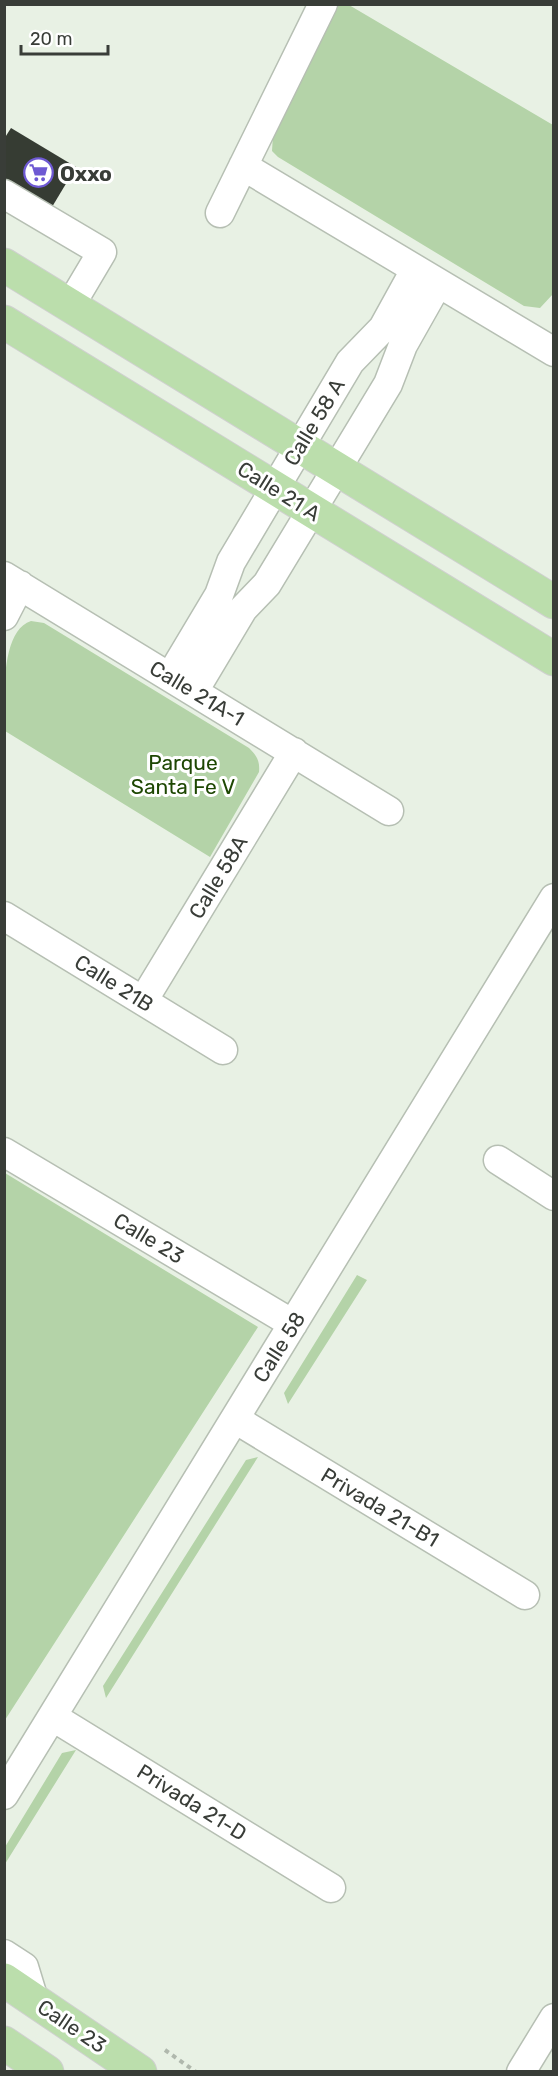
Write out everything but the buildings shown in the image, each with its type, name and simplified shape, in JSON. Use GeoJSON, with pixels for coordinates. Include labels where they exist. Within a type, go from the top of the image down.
{"type":"FeatureCollection","features":[{"type":"Feature","properties":{"kind":"main road"},"geometry":{"type":"LineString","coordinates":[[4,266],[554,602]]}},
{"type":"Feature","properties":{"kind":"main road","name":"Calle 21 A"},"geometry":{"type":"LineString","coordinates":[[4,322],[554,659]]}},
{"type":"Feature","properties":{"kind":"main road","name":"Calle 23"},"geometry":{"type":"LineString","coordinates":[[4,1980],[140,2072]]}},
{"type":"Feature","properties":{"kind":"main road"},"geometry":{"type":"LineString","coordinates":[[4,2043],[47,2072]]}},
{"type":"Feature","properties":{"kind":"street"},"geometry":{"type":"LineString","coordinates":[[220,213],[323,4]]}},
{"type":"Feature","properties":{"kind":"street"},"geometry":{"type":"LineString","coordinates":[[243,166],[427,276],[550,343]]}},
{"type":"Feature","properties":{"kind":"street"},"geometry":{"type":"LineString","coordinates":[[4,194],[102,252],[70,306]]}},
{"type":"Feature","properties":{"kind":"street","name":"Calle 58 A"},"geometry":{"type":"LineString","coordinates":[[182,684],[231,562],[274,488],[350,362],[383,328],[427,276]]}},
{"type":"Feature","properties":{"kind":"street","name":"Calle 58 A"},"geometry":{"type":"LineString","coordinates":[[182,684],[243,609],[267,584],[388,384],[427,276]]}},
{"type":"Feature","properties":{"kind":"street"},"geometry":{"type":"LineString","coordinates":[[4,616],[12,580]]}},
{"type":"Feature","properties":{"kind":"street","name":"Calle 21A-1"},"geometry":{"type":"LineString","coordinates":[[12,580],[389,811]]}},
{"type":"Feature","properties":{"kind":"street","name":"Calle 58A"},"geometry":{"type":"LineString","coordinates":[[143,1001],[294,752]]}},
{"type":"Feature","properties":{"kind":"street","name":"Calle 58"},"geometry":{"type":"LineString","coordinates":[[4,1795],[554,898]]}},
{"type":"Feature","properties":{"kind":"street","name":"Calle 21B"},"geometry":{"type":"LineString","coordinates":[[4,916],[223,1050]]}},
{"type":"Feature","properties":{"kind":"street","name":"Calle 23"},"geometry":{"type":"LineString","coordinates":[[4,1152],[293,1324]]}},
{"type":"Feature","properties":{"kind":"street"},"geometry":{"type":"LineString","coordinates":[[498,1160],[554,1196]]}},
{"type":"Feature","properties":{"kind":"street","name":"Privada 21-B1"},"geometry":{"type":"LineString","coordinates":[[235,1419],[525,1595]]}},
{"type":"Feature","properties":{"kind":"street","name":"Privada 21-D"},"geometry":{"type":"LineString","coordinates":[[53,1717],[331,1888]]}},
{"type":"Feature","properties":{"kind":"street"},"geometry":{"type":"LineString","coordinates":[[4,1954],[24,1967],[34,2000]]}},
{"type":"Feature","properties":{"kind":"street"},"geometry":{"type":"LineString","coordinates":[[521,2072],[554,2018]]}},
{"type":"Feature","properties":{"kind":"green space"},"geometry":{"type":"Polygon","coordinates":[[[336,5],[349,5],[553,125],[553,294],[540,308],[524,306],[278,157],[272,151],[273,135],[336,5]]]}},
{"type":"Feature","properties":{"kind":"green space","name":"Parque Santa Fe V"},"geometry":{"type":"Polygon","coordinates":[[[31,621],[44,623],[249,748],[254,754],[259,772],[210,857],[5,731],[4,702],[9,652],[21,627],[31,621]]]}},
{"type":"Feature","properties":{"kind":"green space"},"geometry":{"type":"Polygon","coordinates":[[[5,1173],[258,1327],[5,1720],[5,1173]]]}},
{"type":"Feature","properties":{"kind":"green space"},"geometry":{"type":"Polygon","coordinates":[[[357,1275],[367,1280],[288,1404],[284,1393],[357,1275]]]}},
{"type":"Feature","properties":{"kind":"green space"},"geometry":{"type":"Polygon","coordinates":[[[258,1457],[106,1698],[103,1686],[246,1460],[258,1457]]]}},
{"type":"Feature","properties":{"kind":"green space"},"geometry":{"type":"Polygon","coordinates":[[[76,1750],[5,1864],[5,1847],[62,1753],[76,1750]]]}},
{"type":"Feature","properties":{"kind":"place","name":"Oxxo"},"geometry":{"type":"Point","coordinates":[39,173]}}]}
